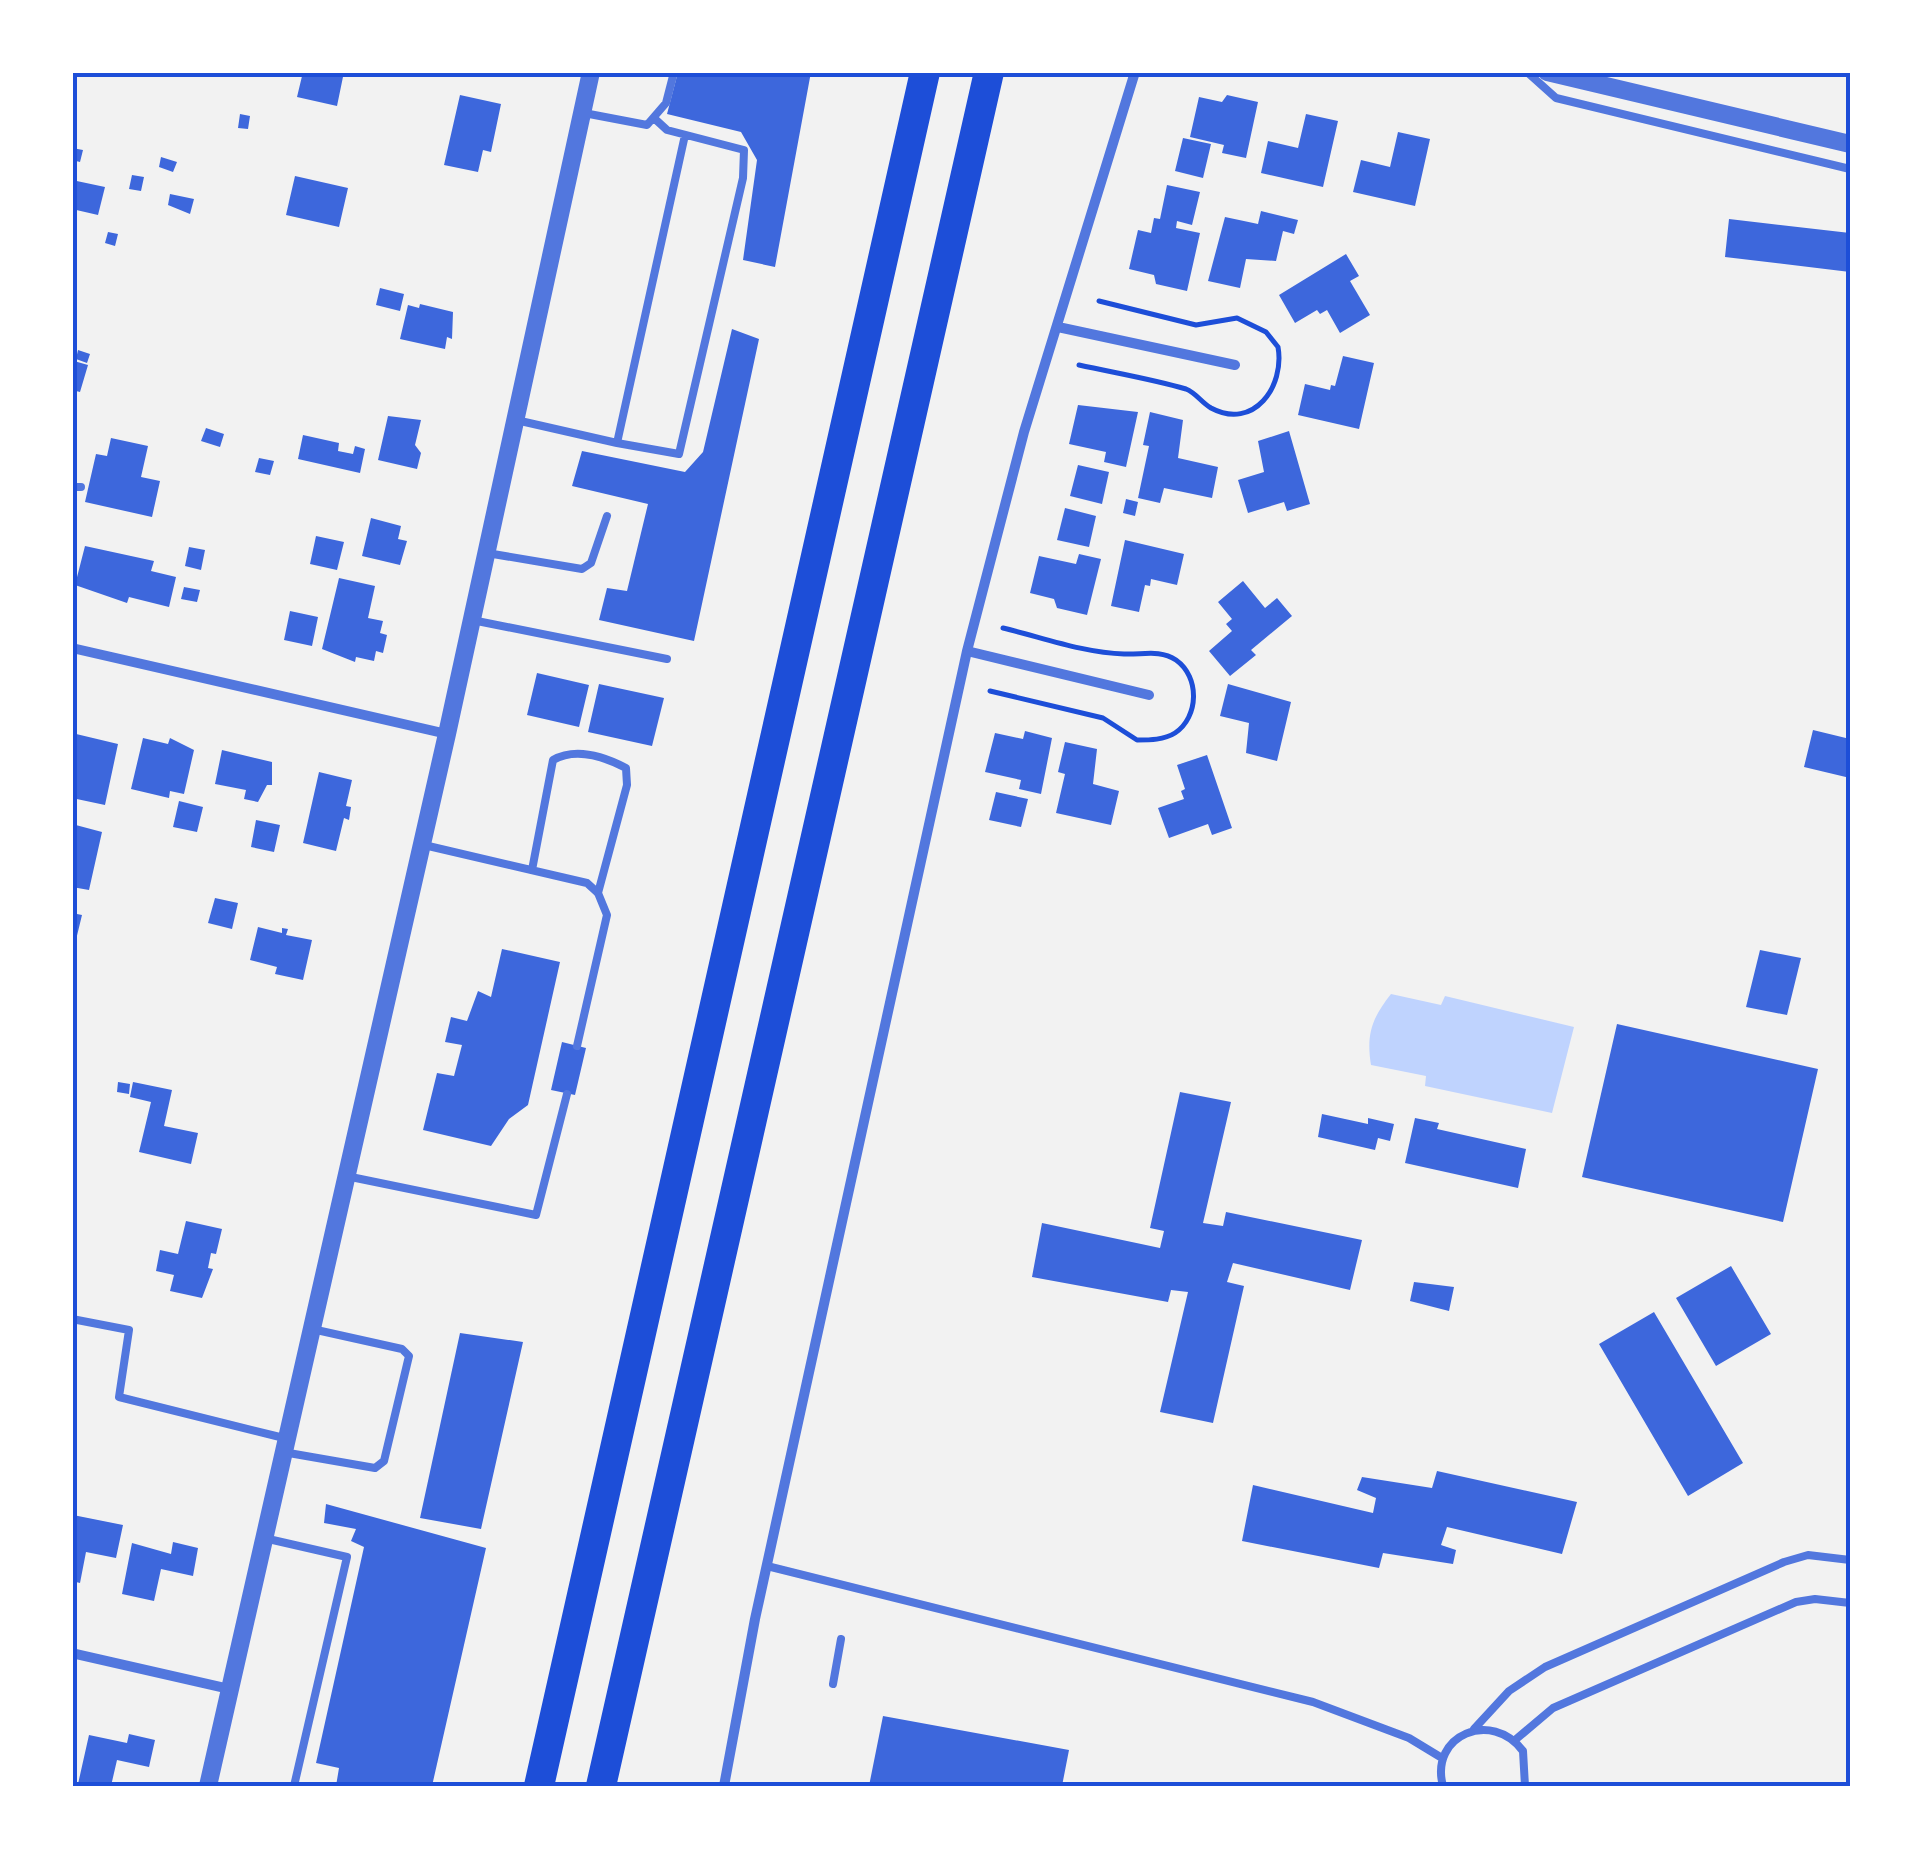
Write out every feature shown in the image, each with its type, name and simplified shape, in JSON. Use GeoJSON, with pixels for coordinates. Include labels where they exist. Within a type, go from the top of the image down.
{"type":"FeatureCollection","features":[{"type":"Feature","properties":{"kind":"highway"},"geometry":{"type":"LineString","coordinates":[[539,1786],[925,72]]}},
{"type":"Feature","properties":{"kind":"highway"},"geometry":{"type":"LineString","coordinates":[[601,1786],[990,72]]}},
{"type":"Feature","properties":{"kind":"street"},"geometry":{"type":"LineString","coordinates":[[208,1786],[447,734],[591,72]]}},
{"type":"Feature","properties":{"kind":"street"},"geometry":{"type":"LineString","coordinates":[[724,1786],[767,1566],[966,651],[1024,432],[1135,72]]}},
{"type":"Feature","properties":{"kind":"street"},"geometry":{"type":"LineString","coordinates":[[1547,72],[1850,144]]}},
{"type":"Feature","properties":{"kind":"street"},"geometry":{"type":"LineString","coordinates":[[1058,327],[1235,366]]}},
{"type":"Feature","properties":{"kind":"street"},"geometry":{"type":"LineString","coordinates":[[72,648],[447,734]]}},
{"type":"Feature","properties":{"kind":"street"},"geometry":{"type":"LineString","coordinates":[[966,651],[1149,695]]}},
{"type":"Feature","properties":{"kind":"street"},"geometry":{"type":"LineString","coordinates":[[72,1653],[230,1689]]}},
{"type":"Feature","properties":{"kind":"lane"},"geometry":{"type":"LineString","coordinates":[[582,112],[647,125],[666,103],[674,72]]}},
{"type":"Feature","properties":{"kind":"lane"},"geometry":{"type":"LineString","coordinates":[[1526,72],[1556,98],[1850,169]]}},
{"type":"Feature","properties":{"kind":"lane"},"geometry":{"type":"LineString","coordinates":[[516,420],[680,454],[743,178],[744,150],[668,130],[655,119]]}},
{"type":"Feature","properties":{"kind":"lane"},"geometry":{"type":"LineString","coordinates":[[617,442],[686,135]]}},
{"type":"Feature","properties":{"kind":"lane"},"geometry":{"type":"LineString","coordinates":[[487,552],[582,569],[591,563],[607,516]]}},
{"type":"Feature","properties":{"kind":"lane"},"geometry":{"type":"LineString","coordinates":[[472,620],[667,659]]}},
{"type":"Feature","properties":{"kind":"lane"},"geometry":{"type":"LineString","coordinates":[[532,870],[553,760],[565,753],[604,757],[626,768],[626,785],[598,893]]}},
{"type":"Feature","properties":{"kind":"lane"},"geometry":{"type":"LineString","coordinates":[[422,844],[586,883],[598,893],[607,914],[577,1046]]}},
{"type":"Feature","properties":{"kind":"lane"},"geometry":{"type":"LineString","coordinates":[[346,1176],[536,1214],[567,1094]]}},
{"type":"Feature","properties":{"kind":"lane"},"geometry":{"type":"LineString","coordinates":[[72,1319],[129,1330],[119,1397],[375,1468],[384,1461],[409,1356],[402,1349],[312,1329]]}},
{"type":"Feature","properties":{"kind":"lane"},"geometry":{"type":"LineString","coordinates":[[264,1538],[347,1557],[294,1786]]}},
{"type":"Feature","properties":{"kind":"lane"},"geometry":{"type":"LineString","coordinates":[[1443,1786],[1442,1758],[1460,1735],[1474,1729],[1509,1691],[1545,1667],[1784,1562],[1808,1555],[1850,1560]]}},
{"type":"Feature","properties":{"kind":"lane"},"geometry":{"type":"LineString","coordinates":[[767,1566],[1313,1702],[1409,1738],[1442,1758]]}},
{"type":"Feature","properties":{"kind":"lane"},"geometry":{"type":"LineString","coordinates":[[1515,1740],[1553,1708],[1796,1602],[1814,1598],[1850,1603]]}},
{"type":"Feature","properties":{"kind":"lane"},"geometry":{"type":"LineString","coordinates":[[832,1684],[841,1639]]}},
{"type":"Feature","properties":{"kind":"lane"},"geometry":{"type":"LineString","coordinates":[[1474,1729],[1503,1732],[1515,1740],[1527,1763],[1525,1786]]}},
{"type":"Feature","properties":{"kind":"water"},"geometry":{"type":"Polygon","coordinates":[[[1391,994],[1441,1005],[1445,996],[1574,1027],[1552,1113],[1425,1086],[1426,1076],[1371,1065],[1372,1027],[1391,994]]]}},
{"type":"Feature","properties":{"kind":"building"},"geometry":{"type":"Polygon","coordinates":[[[303,72],[344,72],[337,106],[297,97],[303,72]]]}},
{"type":"Feature","properties":{"kind":"building"},"geometry":{"type":"Polygon","coordinates":[[[678,72],[811,72],[775,267],[743,260],[757,160],[741,132],[667,114],[678,72]]]}},
{"type":"Feature","properties":{"kind":"building"},"geometry":{"type":"Polygon","coordinates":[[[460,95],[501,104],[491,152],[483,150],[478,172],[444,165],[460,95]]]}},
{"type":"Feature","properties":{"kind":"building"},"geometry":{"type":"Polygon","coordinates":[[[1227,95],[1258,102],[1246,158],[1222,153],[1224,145],[1190,137],[1199,97],[1222,102],[1227,95]]]}},
{"type":"Feature","properties":{"kind":"building"},"geometry":{"type":"Polygon","coordinates":[[[240,114],[250,116],[248,129],[238,128],[240,114]]]}},
{"type":"Feature","properties":{"kind":"building"},"geometry":{"type":"Polygon","coordinates":[[[1306,114],[1338,121],[1323,187],[1261,173],[1268,141],[1298,148],[1306,114]]]}},
{"type":"Feature","properties":{"kind":"building"},"geometry":{"type":"Polygon","coordinates":[[[1398,132],[1430,139],[1415,206],[1353,192],[1361,160],[1390,167],[1398,132]]]}},
{"type":"Feature","properties":{"kind":"building"},"geometry":{"type":"Polygon","coordinates":[[[1183,138],[1211,144],[1203,178],[1175,171],[1183,138]]]}},
{"type":"Feature","properties":{"kind":"building"},"geometry":{"type":"Polygon","coordinates":[[[72,148],[83,150],[80,162],[72,160],[72,148]]]}},
{"type":"Feature","properties":{"kind":"building"},"geometry":{"type":"Polygon","coordinates":[[[161,157],[177,162],[173,172],[159,167],[161,157]]]}},
{"type":"Feature","properties":{"kind":"building"},"geometry":{"type":"Polygon","coordinates":[[[132,175],[144,177],[141,191],[129,189],[132,175]]]}},
{"type":"Feature","properties":{"kind":"building"},"geometry":{"type":"Polygon","coordinates":[[[295,176],[348,188],[339,227],[286,215],[295,176]]]}},
{"type":"Feature","properties":{"kind":"building"},"geometry":{"type":"Polygon","coordinates":[[[72,180],[105,187],[98,215],[72,209],[72,180]]]}},
{"type":"Feature","properties":{"kind":"building"},"geometry":{"type":"Polygon","coordinates":[[[1167,185],[1200,192],[1192,225],[1177,221],[1176,228],[1200,233],[1187,291],[1156,284],[1154,275],[1129,269],[1138,230],[1151,233],[1154,218],[1160,219],[1167,185]]]}},
{"type":"Feature","properties":{"kind":"building"},"geometry":{"type":"Polygon","coordinates":[[[170,194],[194,199],[190,214],[168,205],[170,194]]]}},
{"type":"Feature","properties":{"kind":"building"},"geometry":{"type":"Polygon","coordinates":[[[1261,211],[1298,220],[1294,234],[1283,231],[1276,261],[1246,259],[1240,288],[1208,281],[1225,217],[1258,224],[1261,211]]]}},
{"type":"Feature","properties":{"kind":"building"},"geometry":{"type":"Polygon","coordinates":[[[1729,219],[1850,233],[1850,272],[1725,257],[1729,219]]]}},
{"type":"Feature","properties":{"kind":"building"},"geometry":{"type":"Polygon","coordinates":[[[108,232],[118,234],[115,246],[105,243],[108,232]]]}},
{"type":"Feature","properties":{"kind":"building"},"geometry":{"type":"Polygon","coordinates":[[[1346,254],[1359,276],[1350,281],[1370,315],[1340,333],[1327,310],[1320,314],[1317,310],[1295,323],[1279,295],[1346,254]]]}},
{"type":"Feature","properties":{"kind":"building"},"geometry":{"type":"Polygon","coordinates":[[[380,288],[404,294],[400,311],[376,305],[380,288]]]}},
{"type":"Feature","properties":{"kind":"building"},"geometry":{"type":"Polygon","coordinates":[[[420,304],[453,312],[452,339],[447,337],[445,349],[400,339],[408,305],[419,308],[420,304]]]}},
{"type":"Feature","properties":{"kind":"building"},"geometry":{"type":"Polygon","coordinates":[[[732,329],[759,339],[694,641],[599,620],[607,588],[627,591],[648,504],[572,486],[582,451],[685,472],[703,452],[732,329]]]}},
{"type":"Feature","properties":{"kind":"building"},"geometry":{"type":"Polygon","coordinates":[[[78,350],[90,354],[87,363],[76,359],[78,350]]]}},
{"type":"Feature","properties":{"kind":"building"},"geometry":{"type":"Polygon","coordinates":[[[1343,356],[1374,363],[1359,429],[1298,415],[1305,384],[1330,390],[1331,385],[1335,386],[1343,356]]]}},
{"type":"Feature","properties":{"kind":"building"},"geometry":{"type":"Polygon","coordinates":[[[74,361],[88,365],[80,392],[72,390],[74,361]]]}},
{"type":"Feature","properties":{"kind":"building"},"geometry":{"type":"Polygon","coordinates":[[[1078,405],[1138,412],[1126,467],[1104,462],[1106,452],[1069,444],[1078,405]]]}},
{"type":"Feature","properties":{"kind":"building"},"geometry":{"type":"Polygon","coordinates":[[[1150,412],[1183,420],[1178,458],[1218,467],[1212,498],[1164,488],[1160,503],[1138,498],[1149,446],[1143,445],[1150,412]]]}},
{"type":"Feature","properties":{"kind":"building"},"geometry":{"type":"Polygon","coordinates":[[[388,416],[421,420],[415,445],[421,453],[417,469],[378,460],[388,416]]]}},
{"type":"Feature","properties":{"kind":"building"},"geometry":{"type":"Polygon","coordinates":[[[206,428],[224,434],[220,447],[201,441],[206,428]]]}},
{"type":"Feature","properties":{"kind":"building"},"geometry":{"type":"Polygon","coordinates":[[[1289,431],[1310,504],[1287,511],[1284,502],[1248,513],[1238,480],[1264,472],[1258,441],[1289,431]]]}},
{"type":"Feature","properties":{"kind":"building"},"geometry":{"type":"Polygon","coordinates":[[[303,435],[339,443],[338,451],[353,454],[355,446],[365,449],[360,473],[298,459],[303,435]]]}},
{"type":"Feature","properties":{"kind":"building"},"geometry":{"type":"Polygon","coordinates":[[[111,438],[148,446],[141,477],[160,481],[152,517],[85,502],[96,454],[107,456],[111,438]]]}},
{"type":"Feature","properties":{"kind":"building"},"geometry":{"type":"Polygon","coordinates":[[[259,458],[274,461],[270,475],[255,472],[259,458]]]}},
{"type":"Feature","properties":{"kind":"building"},"geometry":{"type":"Polygon","coordinates":[[[1078,465],[1109,472],[1102,504],[1070,496],[1078,465]]]}},
{"type":"Feature","properties":{"kind":"building"},"geometry":{"type":"Polygon","coordinates":[[[1126,499],[1138,502],[1135,516],[1123,513],[1126,499]]]}},
{"type":"Feature","properties":{"kind":"building"},"geometry":{"type":"Polygon","coordinates":[[[1065,508],[1096,516],[1089,547],[1057,540],[1065,508]]]}},
{"type":"Feature","properties":{"kind":"building"},"geometry":{"type":"Polygon","coordinates":[[[371,518],[401,526],[398,539],[407,541],[400,565],[362,556],[371,518]]]}},
{"type":"Feature","properties":{"kind":"building"},"geometry":{"type":"Polygon","coordinates":[[[316,536],[344,542],[337,570],[310,564],[316,536]]]}},
{"type":"Feature","properties":{"kind":"building"},"geometry":{"type":"Polygon","coordinates":[[[1125,540],[1184,554],[1177,585],[1151,579],[1150,586],[1145,585],[1139,612],[1111,606],[1125,540]]]}},
{"type":"Feature","properties":{"kind":"building"},"geometry":{"type":"Polygon","coordinates":[[[85,546],[154,561],[151,571],[176,577],[169,607],[129,597],[127,603],[75,585],[85,546]]]}},
{"type":"Feature","properties":{"kind":"building"},"geometry":{"type":"Polygon","coordinates":[[[189,547],[205,550],[201,570],[185,566],[189,547]]]}},
{"type":"Feature","properties":{"kind":"building"},"geometry":{"type":"Polygon","coordinates":[[[1079,554],[1101,559],[1087,615],[1057,608],[1054,599],[1030,593],[1039,556],[1076,564],[1079,554]]]}},
{"type":"Feature","properties":{"kind":"building"},"geometry":{"type":"Polygon","coordinates":[[[339,578],[375,586],[368,618],[383,621],[380,633],[387,635],[383,653],[376,651],[374,661],[356,657],[355,662],[322,649],[339,578]]]}},
{"type":"Feature","properties":{"kind":"building"},"geometry":{"type":"Polygon","coordinates":[[[1243,581],[1265,608],[1277,598],[1292,616],[1251,650],[1256,655],[1230,676],[1209,651],[1232,631],[1226,624],[1232,619],[1218,602],[1243,581]]]}},
{"type":"Feature","properties":{"kind":"building"},"geometry":{"type":"Polygon","coordinates":[[[184,587],[200,590],[197,602],[181,599],[184,587]]]}},
{"type":"Feature","properties":{"kind":"building"},"geometry":{"type":"Polygon","coordinates":[[[290,611],[318,617],[312,646],[284,640],[290,611]]]}},
{"type":"Feature","properties":{"kind":"building"},"geometry":{"type":"Polygon","coordinates":[[[537,673],[589,685],[579,727],[527,715],[537,673]]]}},
{"type":"Feature","properties":{"kind":"building"},"geometry":{"type":"Polygon","coordinates":[[[599,684],[664,698],[652,746],[588,732],[599,684]]]}},
{"type":"Feature","properties":{"kind":"building"},"geometry":{"type":"Polygon","coordinates":[[[1228,684],[1291,702],[1277,761],[1246,753],[1249,723],[1220,716],[1228,684]]]}},
{"type":"Feature","properties":{"kind":"building"},"geometry":{"type":"Polygon","coordinates":[[[1813,730],[1850,739],[1850,778],[1804,767],[1813,730]]]}},
{"type":"Feature","properties":{"kind":"building"},"geometry":{"type":"Polygon","coordinates":[[[1025,731],[1052,738],[1041,794],[1019,789],[1021,780],[985,772],[995,733],[1023,739],[1025,731]]]}},
{"type":"Feature","properties":{"kind":"building"},"geometry":{"type":"Polygon","coordinates":[[[72,733],[118,744],[105,805],[72,798],[72,733]]]}},
{"type":"Feature","properties":{"kind":"building"},"geometry":{"type":"Polygon","coordinates":[[[143,738],[168,744],[170,738],[194,750],[184,794],[170,791],[169,798],[131,789],[143,738]]]}},
{"type":"Feature","properties":{"kind":"building"},"geometry":{"type":"Polygon","coordinates":[[[1065,742],[1097,749],[1093,784],[1119,791],[1111,825],[1056,813],[1065,774],[1058,772],[1065,742]]]}},
{"type":"Feature","properties":{"kind":"building"},"geometry":{"type":"Polygon","coordinates":[[[222,750],[272,762],[272,785],[267,785],[258,802],[244,799],[246,790],[215,784],[222,750]]]}},
{"type":"Feature","properties":{"kind":"building"},"geometry":{"type":"Polygon","coordinates":[[[1207,755],[1232,828],[1212,835],[1208,824],[1169,838],[1158,808],[1184,799],[1177,765],[1207,755]]]}},
{"type":"Feature","properties":{"kind":"building"},"geometry":{"type":"Polygon","coordinates":[[[319,772],[352,780],[346,806],[351,807],[349,820],[344,818],[336,851],[303,843],[319,772]]]}},
{"type":"Feature","properties":{"kind":"building"},"geometry":{"type":"Polygon","coordinates":[[[996,792],[1028,799],[1021,827],[989,820],[996,792]]]}},
{"type":"Feature","properties":{"kind":"building"},"geometry":{"type":"Polygon","coordinates":[[[179,801],[203,807],[197,832],[173,827],[179,801]]]}},
{"type":"Feature","properties":{"kind":"building"},"geometry":{"type":"Polygon","coordinates":[[[256,820],[280,825],[274,852],[251,847],[256,820]]]}},
{"type":"Feature","properties":{"kind":"building"},"geometry":{"type":"Polygon","coordinates":[[[72,824],[102,832],[89,890],[72,887],[72,824]]]}},
{"type":"Feature","properties":{"kind":"building"},"geometry":{"type":"Polygon","coordinates":[[[215,898],[238,903],[232,929],[208,923],[215,898]]]}},
{"type":"Feature","properties":{"kind":"building"},"geometry":{"type":"Polygon","coordinates":[[[72,913],[82,915],[74,948],[72,948],[72,913]]]}},
{"type":"Feature","properties":{"kind":"building"},"geometry":{"type":"Polygon","coordinates":[[[258,927],[282,933],[282,928],[288,929],[286,935],[312,940],[303,980],[275,974],[277,967],[250,960],[258,927]]]}},
{"type":"Feature","properties":{"kind":"building"},"geometry":{"type":"Polygon","coordinates":[[[502,949],[560,962],[528,1105],[509,1119],[491,1146],[423,1130],[437,1073],[454,1076],[462,1045],[445,1042],[451,1017],[467,1021],[478,991],[491,997],[502,949]]]}},
{"type":"Feature","properties":{"kind":"building"},"geometry":{"type":"Polygon","coordinates":[[[1760,950],[1801,958],[1787,1015],[1746,1007],[1760,950]]]}},
{"type":"Feature","properties":{"kind":"building"},"geometry":{"type":"Polygon","coordinates":[[[1617,1024],[1818,1069],[1783,1222],[1582,1177],[1617,1024]]]}},
{"type":"Feature","properties":{"kind":"building"},"geometry":{"type":"Polygon","coordinates":[[[562,1042],[586,1048],[575,1095],[551,1090],[562,1042]]]}},
{"type":"Feature","properties":{"kind":"building"},"geometry":{"type":"Polygon","coordinates":[[[118,1082],[130,1084],[129,1094],[117,1092],[118,1082]]]}},
{"type":"Feature","properties":{"kind":"building"},"geometry":{"type":"Polygon","coordinates":[[[133,1082],[172,1090],[164,1126],[198,1133],[191,1164],[139,1152],[151,1102],[130,1097],[133,1082]]]}},
{"type":"Feature","properties":{"kind":"building"},"geometry":{"type":"Polygon","coordinates":[[[1180,1092],[1231,1102],[1203,1223],[1223,1226],[1226,1212],[1362,1240],[1350,1290],[1233,1263],[1227,1282],[1244,1286],[1213,1423],[1160,1412],[1188,1292],[1171,1290],[1168,1302],[1032,1277],[1042,1223],[1160,1248],[1164,1231],[1150,1228],[1180,1092]]]}},
{"type":"Feature","properties":{"kind":"building"},"geometry":{"type":"Polygon","coordinates":[[[1322,1114],[1368,1124],[1368,1118],[1394,1124],[1390,1141],[1378,1138],[1375,1150],[1318,1137],[1322,1114]]]}},
{"type":"Feature","properties":{"kind":"building"},"geometry":{"type":"Polygon","coordinates":[[[1415,1118],[1439,1123],[1437,1129],[1526,1149],[1518,1188],[1405,1163],[1415,1118]]]}},
{"type":"Feature","properties":{"kind":"building"},"geometry":{"type":"Polygon","coordinates":[[[186,1221],[222,1229],[216,1254],[211,1253],[208,1268],[213,1269],[202,1298],[170,1291],[174,1275],[156,1271],[160,1250],[178,1254],[186,1221]]]}},
{"type":"Feature","properties":{"kind":"building"},"geometry":{"type":"Polygon","coordinates":[[[1731,1266],[1771,1334],[1716,1366],[1676,1298],[1731,1266]]]}},
{"type":"Feature","properties":{"kind":"building"},"geometry":{"type":"Polygon","coordinates":[[[1414,1282],[1454,1287],[1449,1311],[1410,1301],[1414,1282]]]}},
{"type":"Feature","properties":{"kind":"building"},"geometry":{"type":"Polygon","coordinates":[[[1654,1312],[1743,1463],[1688,1496],[1599,1344],[1654,1312]]]}},
{"type":"Feature","properties":{"kind":"building"},"geometry":{"type":"Polygon","coordinates":[[[460,1333],[523,1342],[481,1529],[420,1518],[460,1333]]]}},
{"type":"Feature","properties":{"kind":"building"},"geometry":{"type":"Polygon","coordinates":[[[1437,1471],[1577,1502],[1562,1554],[1447,1527],[1441,1545],[1456,1550],[1453,1564],[1383,1553],[1379,1568],[1242,1541],[1253,1485],[1373,1513],[1376,1498],[1357,1490],[1362,1477],[1432,1488],[1437,1471]]]}},
{"type":"Feature","properties":{"kind":"building"},"geometry":{"type":"Polygon","coordinates":[[[326,1504],[486,1548],[432,1786],[336,1786],[339,1768],[316,1763],[364,1547],[351,1541],[356,1529],[324,1523],[326,1504]]]}},
{"type":"Feature","properties":{"kind":"building"},"geometry":{"type":"Polygon","coordinates":[[[73,1515],[123,1525],[116,1558],[86,1552],[80,1583],[72,1581],[73,1515]]]}},
{"type":"Feature","properties":{"kind":"building"},"geometry":{"type":"Polygon","coordinates":[[[173,1542],[198,1548],[193,1576],[161,1569],[154,1601],[122,1594],[132,1543],[171,1554],[173,1542]]]}},
{"type":"Feature","properties":{"kind":"building"},"geometry":{"type":"Polygon","coordinates":[[[883,1716],[1069,1750],[1062,1786],[869,1786],[883,1716]]]}},
{"type":"Feature","properties":{"kind":"building"},"geometry":{"type":"Polygon","coordinates":[[[129,1734],[155,1740],[149,1767],[117,1760],[111,1786],[78,1784],[89,1735],[127,1743],[129,1734]]]}}]}
